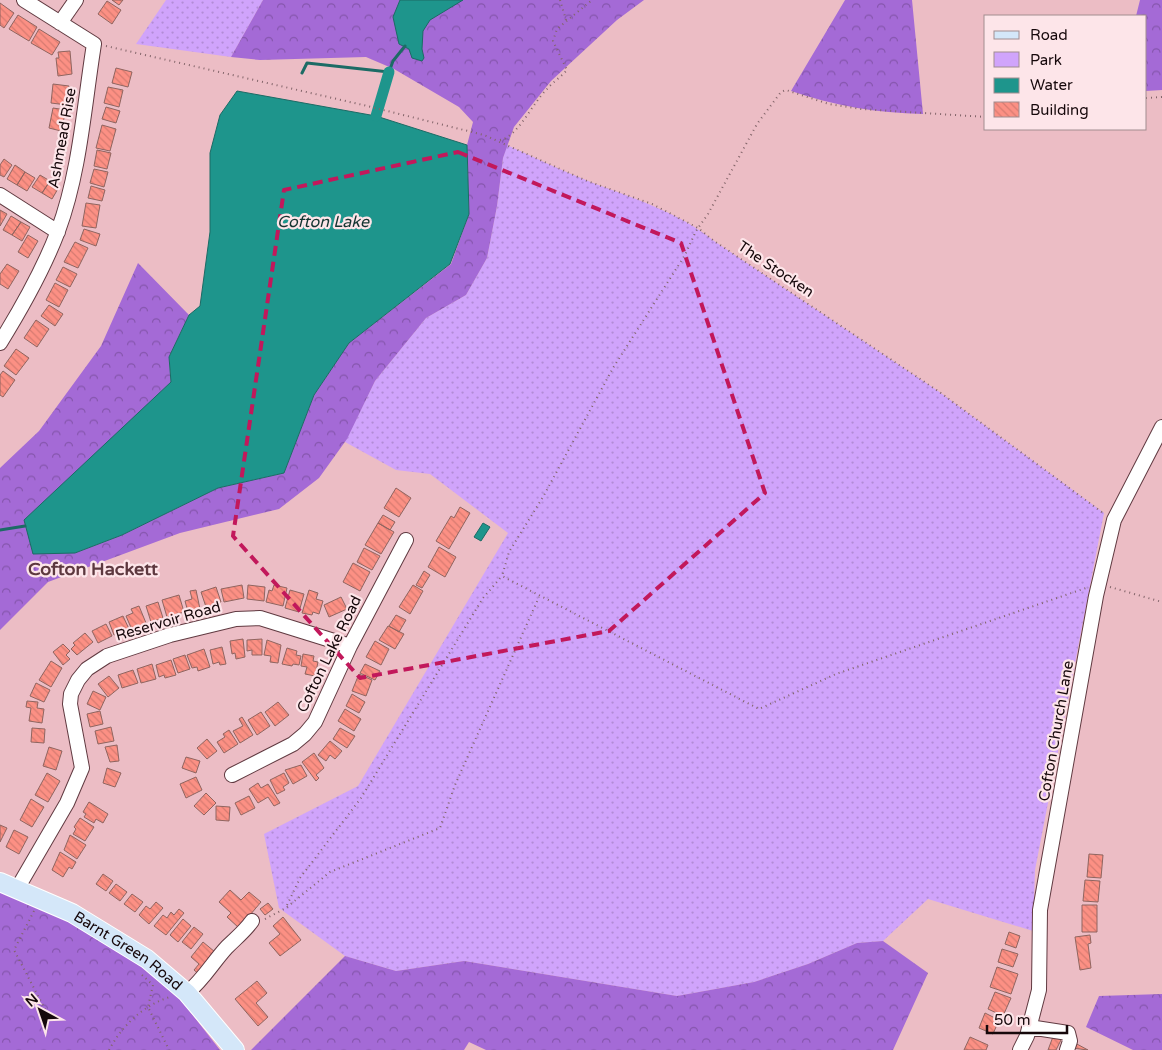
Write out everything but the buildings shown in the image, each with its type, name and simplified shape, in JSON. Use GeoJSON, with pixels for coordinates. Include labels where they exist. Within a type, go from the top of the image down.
{"type":"FeatureCollection","features":[{"type":"Feature","properties":{"kind":"main road","name":"Barnt Green Road"},"geometry":{"type":"LineString","coordinates":[[0,882],[72,913],[121,941],[187,992],[234,1050]]}},
{"type":"Feature","properties":{"kind":"street"},"geometry":{"type":"LineString","coordinates":[[24,0],[94,44]]}},
{"type":"Feature","properties":{"kind":"street"},"geometry":{"type":"LineString","coordinates":[[60,23],[76,0]]}},
{"type":"Feature","properties":{"kind":"street","name":"Ashmead Rise"},"geometry":{"type":"LineString","coordinates":[[0,343],[22,306],[58,232],[74,174],[94,44]]}},
{"type":"Feature","properties":{"kind":"street"},"geometry":{"type":"LineString","coordinates":[[0,195],[58,232]]}},
{"type":"Feature","properties":{"kind":"street","name":"Cofton Church Lane"},"geometry":{"type":"LineString","coordinates":[[1020,1050],[1029,1027],[1038,990],[1040,910],[1099,583],[1114,520],[1162,427]]}},
{"type":"Feature","properties":{"kind":"street","name":"Cofton Lake Road"},"geometry":{"type":"LineString","coordinates":[[232,774],[293,744],[306,734],[315,722],[350,646],[406,540]]}},
{"type":"Feature","properties":{"kind":"street","name":"Reservoir Road"},"geometry":{"type":"LineString","coordinates":[[17,889],[67,803],[82,768],[70,704],[71,694],[87,669],[107,656],[129,648],[236,619],[260,618],[350,646]]}},
{"type":"Feature","properties":{"kind":"street"},"geometry":{"type":"LineString","coordinates":[[187,992],[210,971],[227,947],[242,934],[252,921]]}},
{"type":"Feature","properties":{"kind":"street"},"geometry":{"type":"LineString","coordinates":[[1029,1027],[1068,1033],[1070,1041],[1068,1050]]}},
{"type":"Feature","properties":{"kind":"path"},"geometry":{"type":"LineString","coordinates":[[560,0],[566,20]]}},
{"type":"Feature","properties":{"kind":"path"},"geometry":{"type":"LineString","coordinates":[[498,141],[506,139],[514,132],[546,90],[567,70],[553,41],[557,29],[592,0]]}},
{"type":"Feature","properties":{"kind":"path","name":"The Stocken"},"geometry":{"type":"LineString","coordinates":[[94,44],[363,104],[484,135],[587,181],[652,204],[698,228],[714,241],[938,391],[1114,520]]}},
{"type":"Feature","properties":{"kind":"path"},"geometry":{"type":"LineString","coordinates":[[539,596],[455,786],[440,828],[330,872],[286,908],[300,878],[361,798],[483,598],[502,576],[509,552],[543,497],[613,368],[685,255],[698,228],[757,124],[781,92],[786,90],[829,104],[861,109],[984,117]]}},
{"type":"Feature","properties":{"kind":"path"},"geometry":{"type":"LineString","coordinates":[[1147,98],[1162,97]]}},
{"type":"Feature","properties":{"kind":"path"},"geometry":{"type":"LineString","coordinates":[[502,576],[759,709],[836,674],[1099,583],[1162,602]]}},
{"type":"Feature","properties":{"kind":"path"},"geometry":{"type":"LineString","coordinates":[[36,909],[14,950],[48,1015]]}},
{"type":"Feature","properties":{"kind":"path"},"geometry":{"type":"LineString","coordinates":[[109,1050],[125,1028],[148,1007],[187,992]]}},
{"type":"Feature","properties":{"kind":"path"},"geometry":{"type":"LineString","coordinates":[[148,1007],[168,1050]]}},
{"type":"Feature","properties":{"kind":"highlighted area"},"geometry":{"type":"Polygon","coordinates":[[[458,152],[681,243],[765,493],[609,631],[360,678],[233,536],[284,190],[458,152]]]}},
{"type":"Feature","properties":{"kind":"green space"},"geometry":{"type":"Polygon","coordinates":[[[166,0],[263,0],[231,57],[136,44],[166,0]]]}},
{"type":"Feature","properties":{"kind":"green space"},"geometry":{"type":"Polygon","coordinates":[[[263,0],[644,0],[617,20],[551,81],[514,127],[503,158],[497,206],[487,258],[466,295],[426,318],[375,381],[347,439],[319,478],[279,509],[180,533],[48,582],[0,630],[0,468],[39,431],[101,346],[138,263],[189,315],[169,357],[171,382],[143,411],[75,553],[122,535],[218,488],[284,473],[314,395],[349,343],[451,264],[469,214],[467,145],[473,122],[459,107],[394,69],[366,57],[260,60],[231,57],[263,0]]]}},
{"type":"Feature","properties":{"kind":"green space"},"geometry":{"type":"Polygon","coordinates":[[[845,0],[912,0],[923,114],[856,108],[791,91],[845,0]]]}},
{"type":"Feature","properties":{"kind":"green space"},"geometry":{"type":"Polygon","coordinates":[[[1140,0],[1162,0],[1162,90],[1147,91],[1147,15],[1136,15],[1140,0]]]}},
{"type":"Feature","properties":{"kind":"green space"},"geometry":{"type":"Polygon","coordinates":[[[507,145],[578,177],[654,206],[685,221],[938,391],[1104,513],[1035,870],[1033,931],[928,899],[883,941],[857,943],[808,964],[754,982],[677,996],[464,961],[396,971],[345,956],[279,908],[264,834],[358,786],[508,533],[430,474],[396,470],[345,442],[375,381],[426,318],[466,295],[487,258],[497,206],[503,158],[507,145]]]}},
{"type":"Feature","properties":{"kind":"green space"},"geometry":{"type":"Polygon","coordinates":[[[0,887],[71,917],[144,965],[177,995],[220,1050],[0,1050],[0,887]]]}},
{"type":"Feature","properties":{"kind":"green space"},"geometry":{"type":"Polygon","coordinates":[[[883,941],[928,973],[893,1050],[486,1050],[469,1042],[464,1050],[251,1050],[345,956],[396,971],[464,961],[677,996],[754,982],[808,964],[857,943],[883,941]]]}},
{"type":"Feature","properties":{"kind":"green space"},"geometry":{"type":"Polygon","coordinates":[[[1162,994],[1162,1050],[1133,1050],[1086,1027],[1099,996],[1162,994]]]}},
{"type":"Feature","properties":{"kind":"water"},"geometry":{"type":"Polygon","coordinates":[[[400,0],[463,0],[430,20],[423,31],[422,49],[424,58],[422,61],[412,58],[409,49],[399,44],[393,17],[400,0]]]}},
{"type":"Feature","properties":{"kind":"water","name":"Cofton Lake"},"geometry":{"type":"Polygon","coordinates":[[[237,91],[376,116],[467,145],[469,214],[450,264],[349,343],[314,395],[284,473],[218,488],[122,535],[75,553],[33,554],[24,520],[171,382],[169,357],[189,315],[200,306],[210,232],[210,153],[220,115],[237,91]]]}},
{"type":"Feature","properties":{"kind":"water"},"geometry":{"type":"Polygon","coordinates":[[[483,523],[490,527],[481,541],[474,537],[483,523]]]}},
{"type":"Feature","properties":{"kind":"waterway"},"geometry":{"type":"LineString","coordinates":[[302,73],[307,63],[389,72],[393,61],[405,46]]}},
{"type":"Feature","properties":{"kind":"waterway"},"geometry":{"type":"LineString","coordinates":[[376,116],[389,72]]}},
{"type":"Feature","properties":{"kind":"waterway"},"geometry":{"type":"LineString","coordinates":[[0,530],[25,526]]}},
{"type":"Feature","properties":{"kind":"district","name":"Cofton Hackett"},"geometry":{"type":"Point","coordinates":[93,569]}}]}
